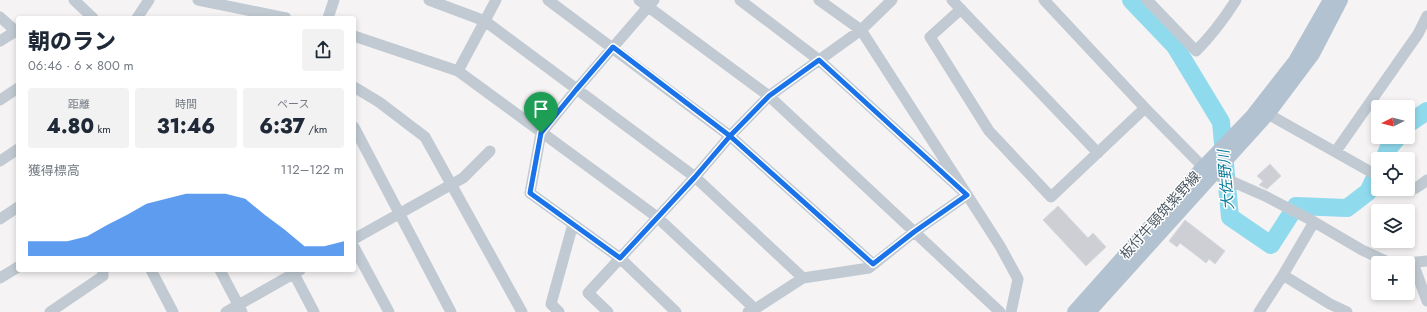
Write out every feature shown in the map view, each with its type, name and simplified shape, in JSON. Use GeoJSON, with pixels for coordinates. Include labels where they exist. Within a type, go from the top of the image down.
{"type":"FeatureCollection","features":[{"type":"Feature","properties":{"kind":"main road","name":"板付牛頸筑紫野線"},"geometry":{"type":"LineString","coordinates":[[1089,312],[1209,171],[1290,67],[1330,0]]}},
{"type":"Feature","properties":{"kind":"main road","name":"板付牛頸筑紫野線"},"geometry":{"type":"LineString","coordinates":[[1074,312],[1209,171],[1268,114],[1313,54],[1341,0]]}},
{"type":"Feature","properties":{"kind":"street"},"geometry":{"type":"LineString","coordinates":[[74,0],[92,16]]}},
{"type":"Feature","properties":{"kind":"street"},"geometry":{"type":"LineString","coordinates":[[138,16],[150,0]]}},
{"type":"Feature","properties":{"kind":"street"},"geometry":{"type":"LineString","coordinates":[[198,0],[276,16]]}},
{"type":"Feature","properties":{"kind":"street"},"geometry":{"type":"LineString","coordinates":[[329,16],[334,0]]}},
{"type":"Feature","properties":{"kind":"street"},"geometry":{"type":"LineString","coordinates":[[429,0],[485,22],[695,177],[803,278]]}},
{"type":"Feature","properties":{"kind":"street"},"geometry":{"type":"LineString","coordinates":[[458,71],[496,0]]}},
{"type":"Feature","properties":{"kind":"street"},"geometry":{"type":"LineString","coordinates":[[548,0],[613,47],[730,136],[873,264]]}},
{"type":"Feature","properties":{"kind":"street"},"geometry":{"type":"LineString","coordinates":[[638,0],[652,4],[769,96],[1000,312]]}},
{"type":"Feature","properties":{"kind":"street"},"geometry":{"type":"LineString","coordinates":[[740,0],[819,60],[967,195]]}},
{"type":"Feature","properties":{"kind":"street"},"geometry":{"type":"LineString","coordinates":[[820,0],[861,30],[1000,246],[1018,279],[1011,312]]}},
{"type":"Feature","properties":{"kind":"street"},"geometry":{"type":"LineString","coordinates":[[608,312],[588,293],[695,177],[730,136],[769,96],[861,30],[892,0]]}},
{"type":"Feature","properties":{"kind":"street"},"geometry":{"type":"LineString","coordinates":[[952,0],[1098,153]]}},
{"type":"Feature","properties":{"kind":"street"},"geometry":{"type":"LineString","coordinates":[[1044,0],[1145,108],[1209,171],[1265,196],[1375,256]]}},
{"type":"Feature","properties":{"kind":"street"},"geometry":{"type":"LineString","coordinates":[[1147,0],[1196,51],[1212,35],[1236,0]]}},
{"type":"Feature","properties":{"kind":"street"},"geometry":{"type":"LineString","coordinates":[[652,4],[613,47],[541,133],[530,193],[620,258],[676,312]]}},
{"type":"Feature","properties":{"kind":"street"},"geometry":{"type":"LineString","coordinates":[[961,9],[930,37],[989,131],[1051,197],[1145,108]]}},
{"type":"Feature","properties":{"kind":"street"},"geometry":{"type":"LineString","coordinates":[[1336,151],[1423,36],[1427,16]]}},
{"type":"Feature","properties":{"kind":"street"},"geometry":{"type":"LineString","coordinates":[[0,17],[16,31]]}},
{"type":"Feature","properties":{"kind":"street"},"geometry":{"type":"LineString","coordinates":[[0,42],[16,33]]}},
{"type":"Feature","properties":{"kind":"street"},"geometry":{"type":"LineString","coordinates":[[356,37],[458,71],[657,217],[751,310],[803,278],[869,268],[914,232],[967,195]]}},
{"type":"Feature","properties":{"kind":"street"},"geometry":{"type":"LineString","coordinates":[[356,88],[379,102],[425,137],[522,312]]}},
{"type":"Feature","properties":{"kind":"street"},"geometry":{"type":"LineString","coordinates":[[0,100],[16,89]]}},
{"type":"Feature","properties":{"kind":"street"},"geometry":{"type":"LineString","coordinates":[[1268,114],[1371,172]]}},
{"type":"Feature","properties":{"kind":"street"},"geometry":{"type":"LineString","coordinates":[[356,130],[451,312]]}},
{"type":"Feature","properties":{"kind":"street"},"geometry":{"type":"LineString","coordinates":[[0,161],[16,151]]}},
{"type":"Feature","properties":{"kind":"street"},"geometry":{"type":"LineString","coordinates":[[356,238],[463,178],[490,151]]}},
{"type":"Feature","properties":{"kind":"street"},"geometry":{"type":"LineString","coordinates":[[1415,188],[1427,180]]}},
{"type":"Feature","properties":{"kind":"street"},"geometry":{"type":"LineString","coordinates":[[0,219],[16,208]]}},
{"type":"Feature","properties":{"kind":"street"},"geometry":{"type":"LineString","coordinates":[[1259,312],[1284,275],[1311,220]]}},
{"type":"Feature","properties":{"kind":"street"},"geometry":{"type":"LineString","coordinates":[[559,312],[551,304],[573,224]]}},
{"type":"Feature","properties":{"kind":"street"},"geometry":{"type":"LineString","coordinates":[[356,251],[389,312]]}},
{"type":"Feature","properties":{"kind":"street"},"geometry":{"type":"LineString","coordinates":[[1415,263],[1427,262]]}},
{"type":"Feature","properties":{"kind":"street"},"geometry":{"type":"LineString","coordinates":[[0,278],[16,268]]}},
{"type":"Feature","properties":{"kind":"street"},"geometry":{"type":"LineString","coordinates":[[50,312],[103,276],[103,272]]}},
{"type":"Feature","properties":{"kind":"street"},"geometry":{"type":"LineString","coordinates":[[152,272],[173,312]]}},
{"type":"Feature","properties":{"kind":"street"},"geometry":{"type":"LineString","coordinates":[[221,272],[241,308]]}},
{"type":"Feature","properties":{"kind":"street"},"geometry":{"type":"LineString","coordinates":[[226,312],[241,308],[294,272]]}},
{"type":"Feature","properties":{"kind":"street"},"geometry":{"type":"LineString","coordinates":[[295,272],[314,312]]}},
{"type":"Feature","properties":{"kind":"street"},"geometry":{"type":"LineString","coordinates":[[1415,272],[1427,301]]}},
{"type":"Feature","properties":{"kind":"street"},"geometry":{"type":"LineString","coordinates":[[1284,275],[1327,308],[1347,312]]}},
{"type":"Feature","properties":{"kind":"building"},"geometry":{"type":"Polygon","coordinates":[[[1270,164],[1281,176],[1267,189],[1259,185],[1263,181],[1257,176],[1270,164]]]}},
{"type":"Feature","properties":{"kind":"building"},"geometry":{"type":"Polygon","coordinates":[[[1058,206],[1088,238],[1093,233],[1106,247],[1086,266],[1043,220],[1058,206]]]}},
{"type":"Feature","properties":{"kind":"building"},"geometry":{"type":"Polygon","coordinates":[[[1185,220],[1225,251],[1215,264],[1209,259],[1206,263],[1180,243],[1177,247],[1169,241],[1185,220]]]}},
{"type":"Feature","properties":{"kind":"waterway","name":"大佐野川"},"geometry":{"type":"LineString","coordinates":[[1131,0],[1175,46],[1221,122],[1230,217],[1271,245],[1296,206],[1347,208],[1368,192],[1371,186]]}},
{"type":"Feature","properties":{"kind":"waterway","name":"大佐野川"},"geometry":{"type":"LineString","coordinates":[[1415,119],[1427,111]]}},
{"type":"Feature","properties":{"kind":"waterway","name":"大佐野川"},"geometry":{"type":"LineString","coordinates":[[1387,152],[1392,144]]}},
{"type":"Feature","properties":{"kind":"route"},"geometry":{"type":"LineString","coordinates":[[541,133],[530,193],[620,258],[695,177],[730,136],[873,264],[914,232],[967,195],[819,60],[769,96],[730,136],[613,47],[541,133]]}}]}
